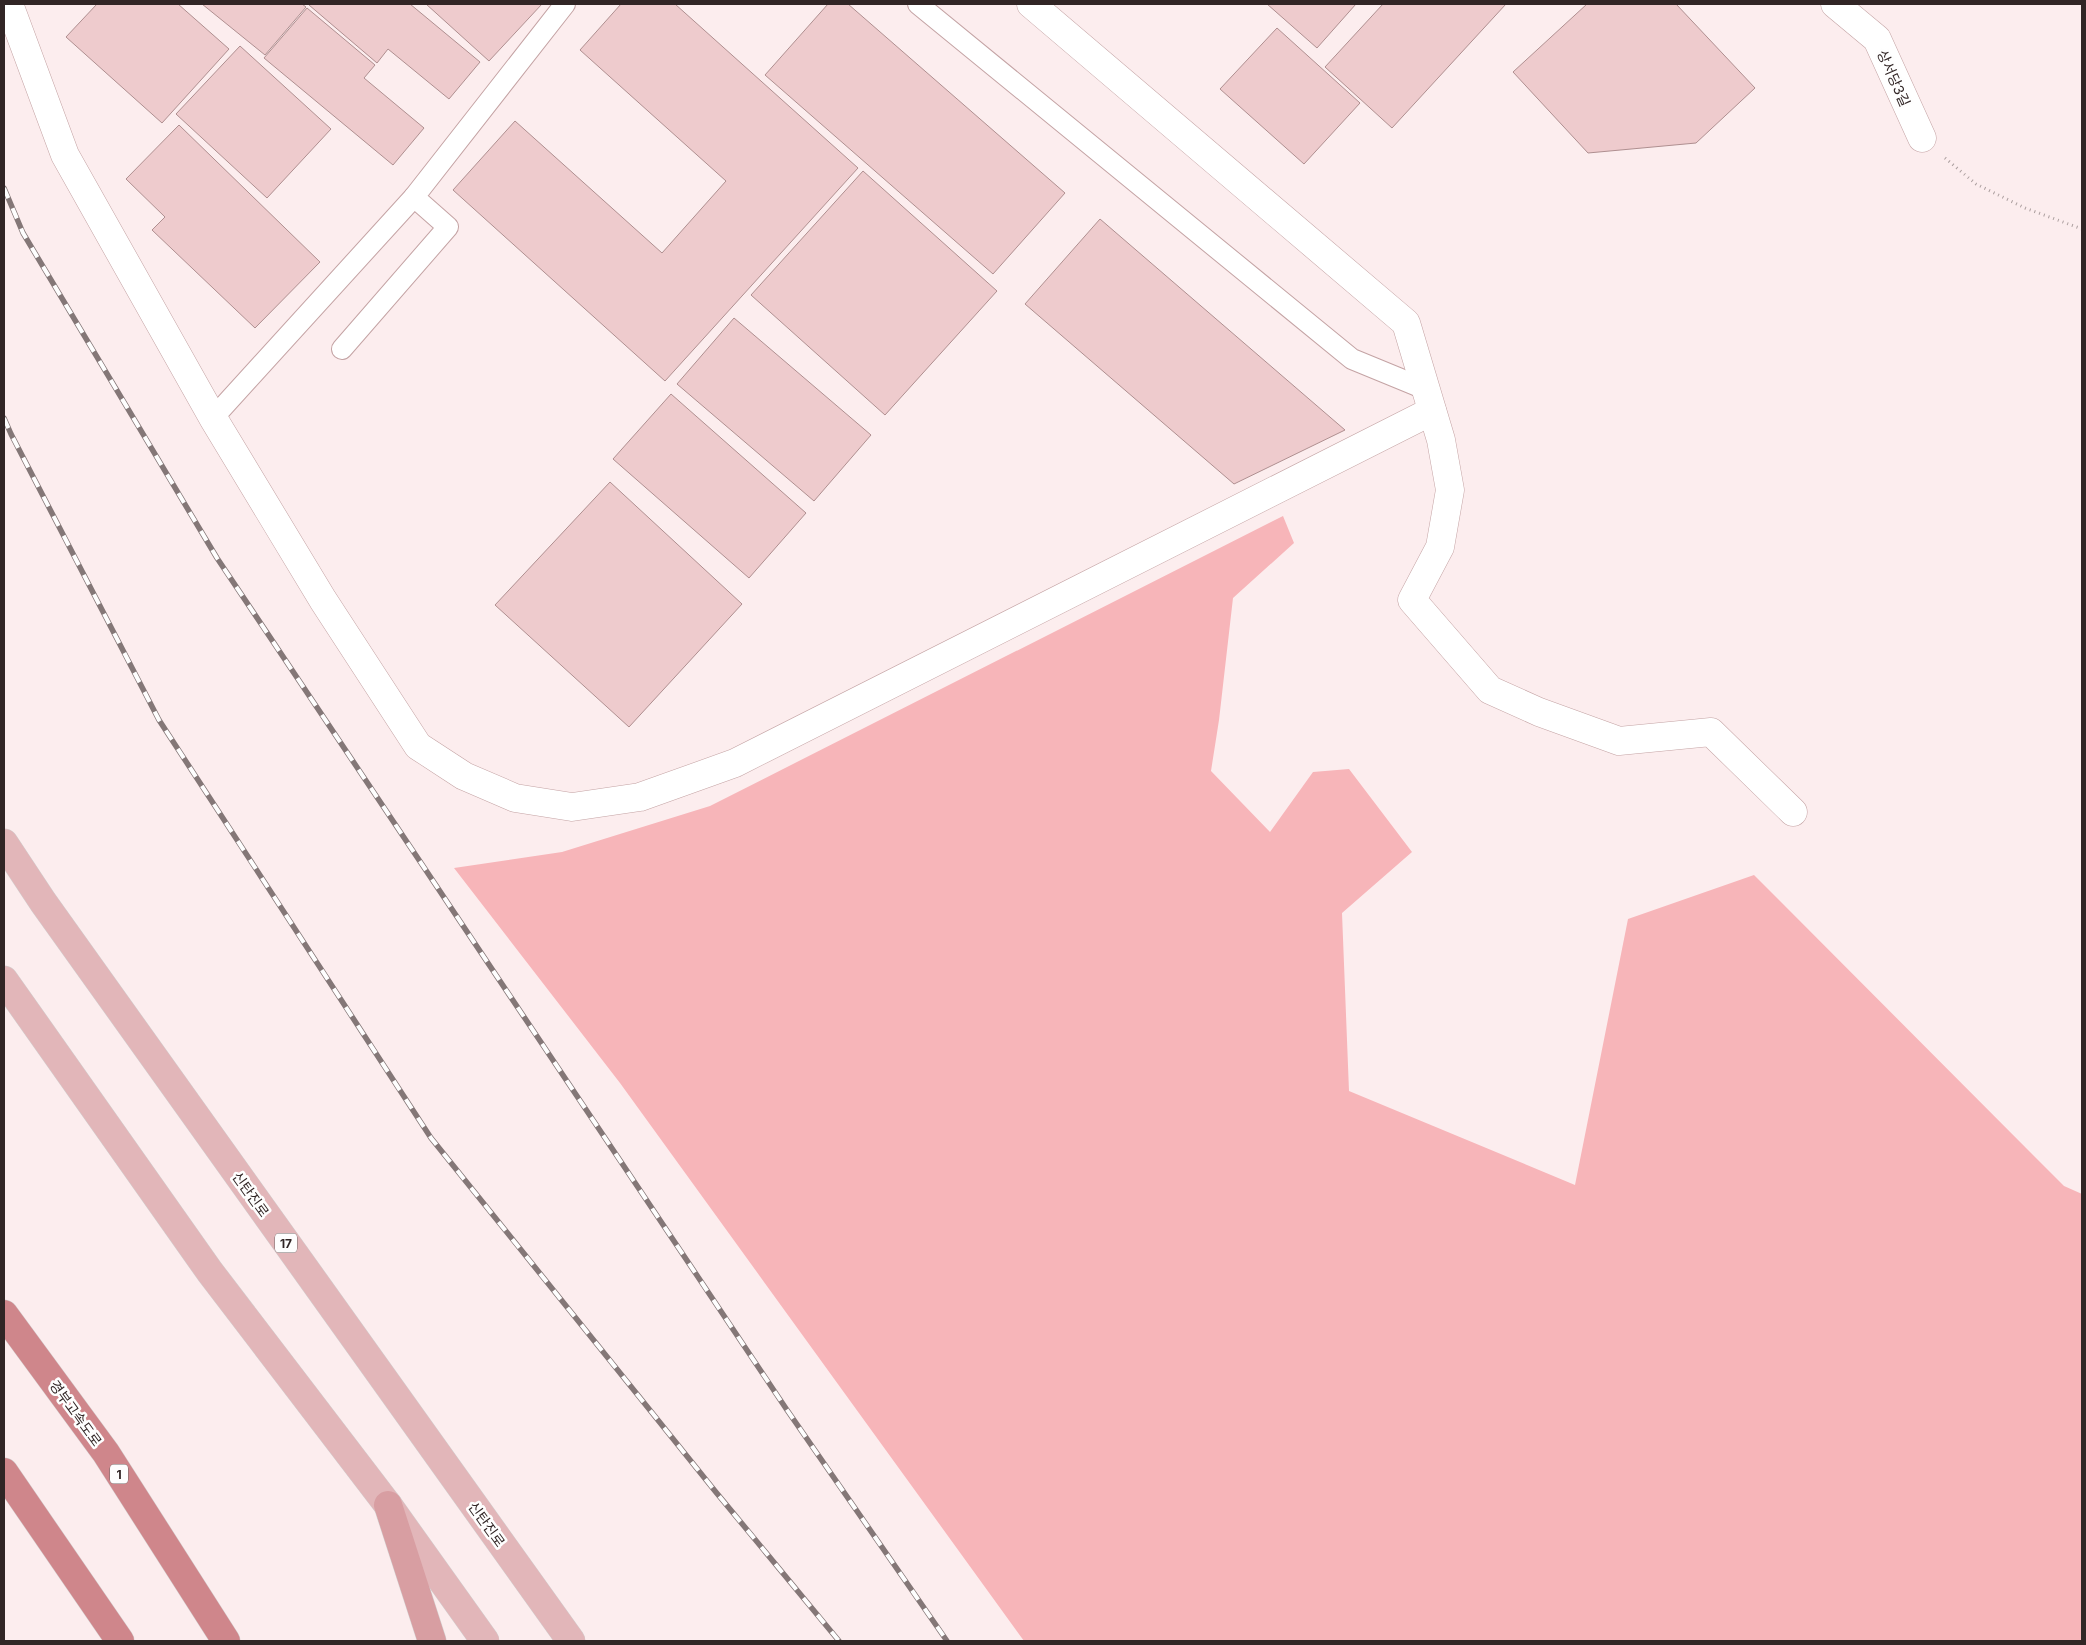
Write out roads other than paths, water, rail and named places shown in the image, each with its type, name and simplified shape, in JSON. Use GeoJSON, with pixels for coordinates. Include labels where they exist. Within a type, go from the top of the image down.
{"type":"FeatureCollection","features":[{"type":"Feature","properties":{"kind":"highway","name":"경부고속도로"},"geometry":{"type":"LineString","coordinates":[[4,1314],[106,1454],[226,1641]]}},
{"type":"Feature","properties":{"kind":"highway"},"geometry":{"type":"LineString","coordinates":[[4,1472],[120,1641]]}},
{"type":"Feature","properties":{"kind":"highway"},"geometry":{"type":"LineString","coordinates":[[388,1505],[432,1641]]}},
{"type":"Feature","properties":{"kind":"main road","name":"신탄진로"},"geometry":{"type":"LineString","coordinates":[[4,843],[48,910],[571,1641]]}},
{"type":"Feature","properties":{"kind":"main road"},"geometry":{"type":"LineString","coordinates":[[4,980],[210,1272],[388,1505],[485,1641]]}},
{"type":"Feature","properties":{"kind":"street"},"geometry":{"type":"LineString","coordinates":[[9,4],[66,155],[213,418],[323,600],[418,746],[464,776],[515,798],[572,807],[640,796],[735,763],[1429,400]]}},
{"type":"Feature","properties":{"kind":"street"},"geometry":{"type":"LineString","coordinates":[[1031,4],[1406,323],[1441,440],[1450,490],[1440,548],[1412,600],[1490,690],[1539,712],[1619,741],[1711,732],[1792,812]]}},
{"type":"Feature","properties":{"kind":"street","name":"상서당3길"},"geometry":{"type":"LineString","coordinates":[[1835,4],[1877,39],[1922,138]]}},
{"type":"Feature","properties":{"kind":"lane"},"geometry":{"type":"LineString","coordinates":[[213,418],[414,197],[566,4]]}},
{"type":"Feature","properties":{"kind":"lane"},"geometry":{"type":"LineString","coordinates":[[918,4],[1352,358],[1429,400]]}},
{"type":"Feature","properties":{"kind":"lane"},"geometry":{"type":"LineString","coordinates":[[342,349],[448,227],[414,197]]}},
{"type":"Feature","properties":{"kind":"railway"},"geometry":{"type":"LineString","coordinates":[[4,188],[23,233],[217,558],[787,1410],[947,1641]]}},
{"type":"Feature","properties":{"kind":"railway"},"geometry":{"type":"LineString","coordinates":[[4,418],[159,720],[431,1138],[715,1491],[839,1641]]}}]}
